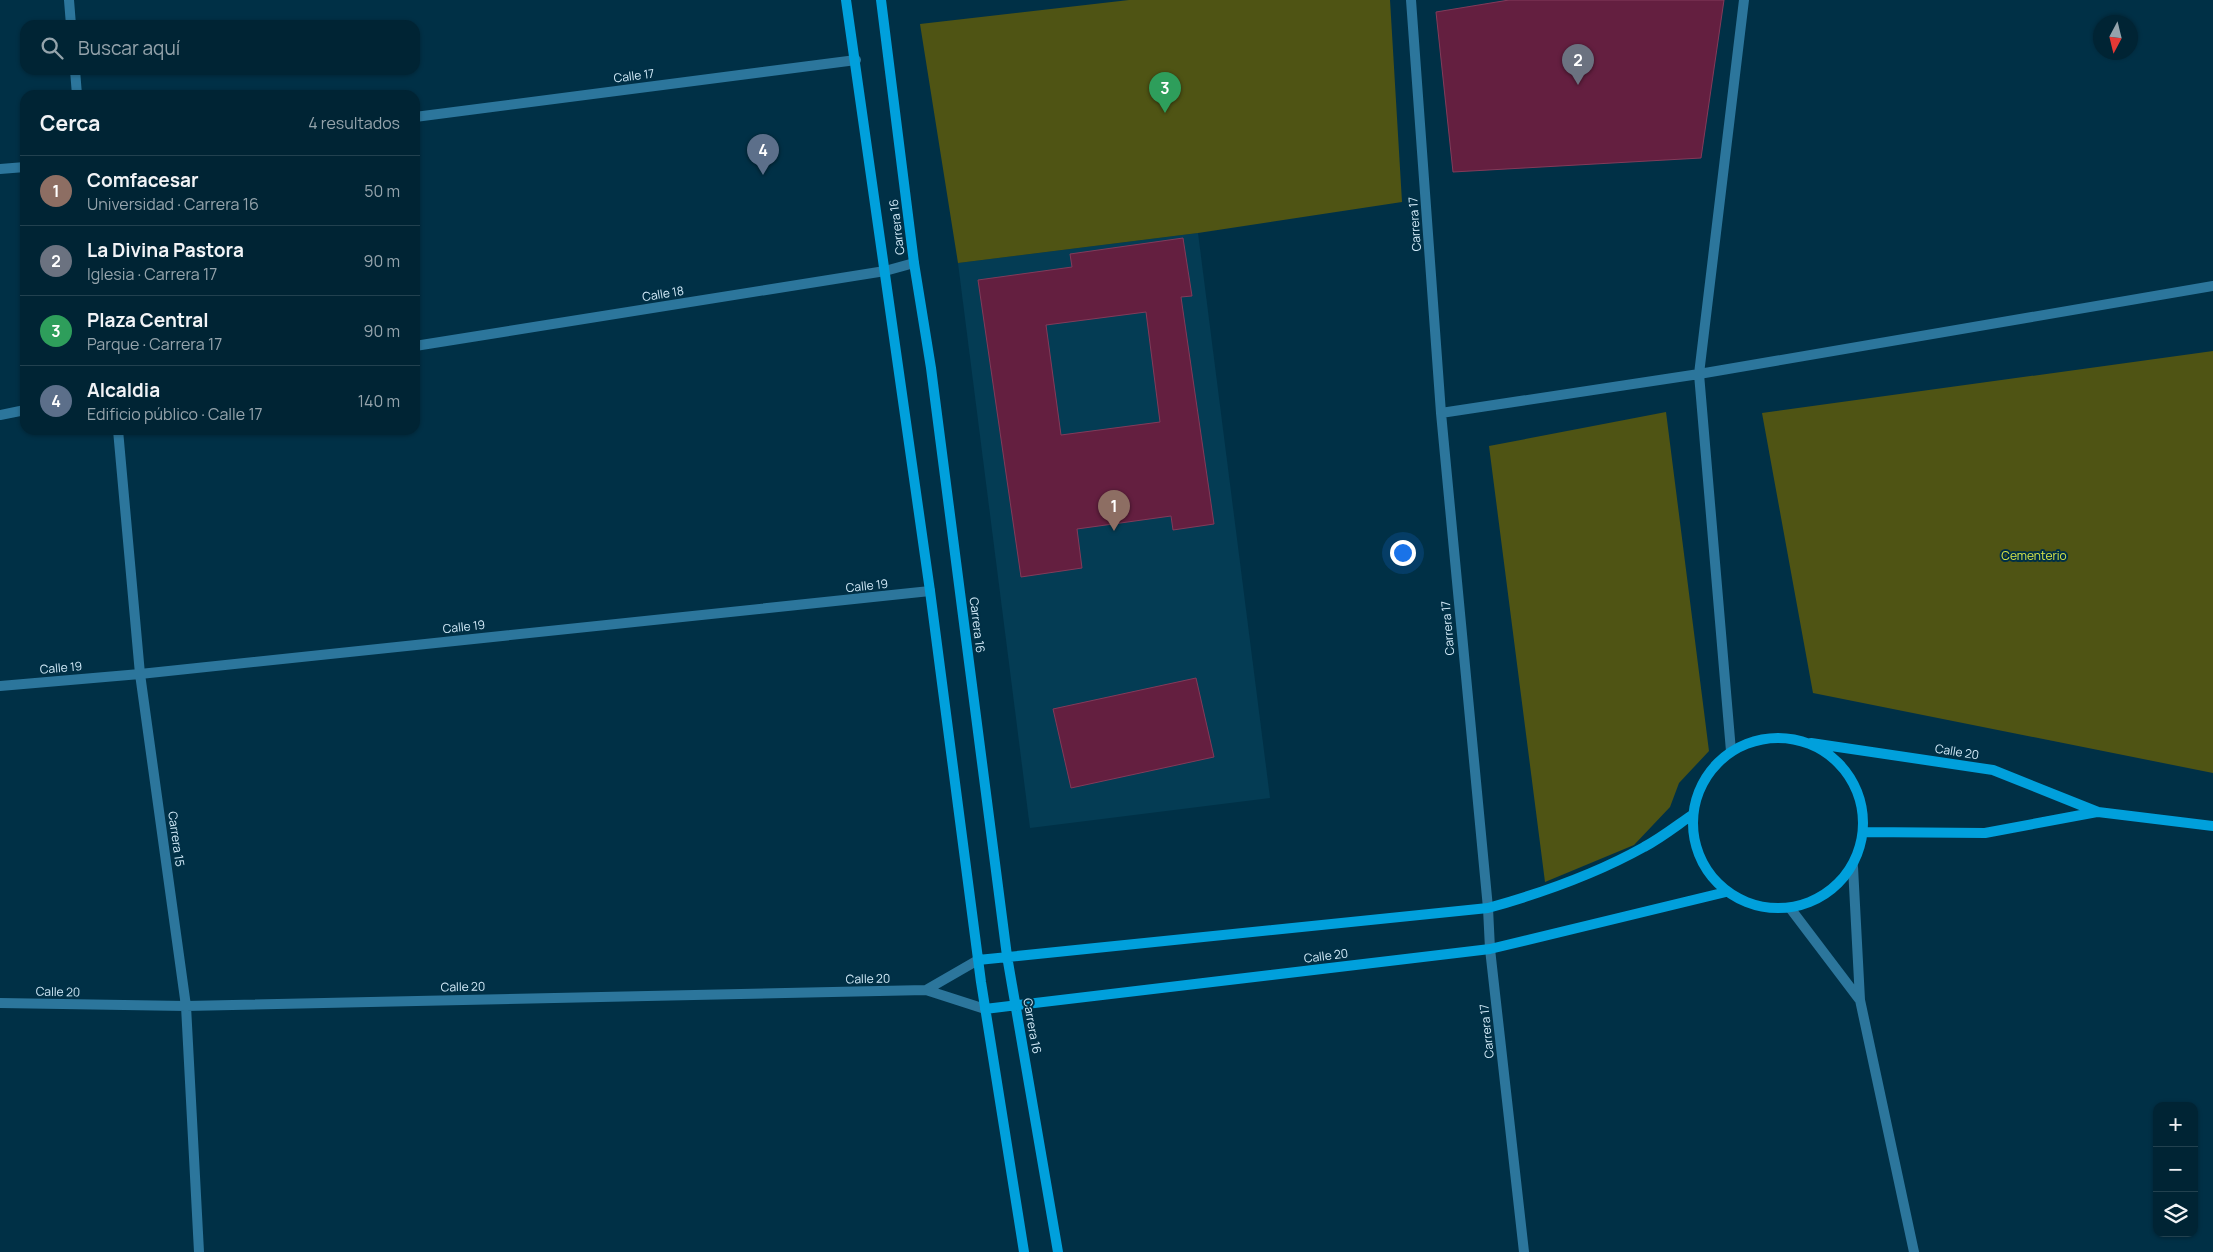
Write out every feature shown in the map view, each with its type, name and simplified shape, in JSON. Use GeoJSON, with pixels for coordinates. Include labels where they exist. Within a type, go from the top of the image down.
{"type":"FeatureCollection","features":[{"type":"Feature","properties":{"kind":"street"},"geometry":{"type":"LineString","coordinates":[[69,0],[71,20]]}},
{"type":"Feature","properties":{"kind":"street","name":"Carrera 16"},"geometry":{"type":"LineString","coordinates":[[846,0],[930,592],[978,960],[1024,1252]]}},
{"type":"Feature","properties":{"kind":"street","name":"Carrera 16"},"geometry":{"type":"LineString","coordinates":[[881,0],[914,263],[931,368],[1007,956],[1058,1252]]}},
{"type":"Feature","properties":{"kind":"street","name":"Carrera 17"},"geometry":{"type":"LineString","coordinates":[[1411,0],[1441,413],[1488,908],[1490,949],[1524,1252]]}},
{"type":"Feature","properties":{"kind":"street"},"geometry":{"type":"LineString","coordinates":[[1731,751],[1699,374],[1744,0]]}},
{"type":"Feature","properties":{"kind":"street","name":"Calle 17"},"geometry":{"type":"LineString","coordinates":[[420,117],[856,60]]}},
{"type":"Feature","properties":{"kind":"street"},"geometry":{"type":"LineString","coordinates":[[75,75],[77,90]]}},
{"type":"Feature","properties":{"kind":"street"},"geometry":{"type":"LineString","coordinates":[[0,169],[20,167]]}},
{"type":"Feature","properties":{"kind":"street","name":"Calle 18"},"geometry":{"type":"LineString","coordinates":[[420,345],[885,271],[914,263]]}},
{"type":"Feature","properties":{"kind":"street"},"geometry":{"type":"LineString","coordinates":[[1441,413],[1699,374],[2213,286]]}},
{"type":"Feature","properties":{"kind":"street"},"geometry":{"type":"LineString","coordinates":[[0,415],[20,411]]}},
{"type":"Feature","properties":{"kind":"street","name":"Carrera 15"},"geometry":{"type":"LineString","coordinates":[[118,435],[140,674],[186,1006],[199,1252]]}},
{"type":"Feature","properties":{"kind":"street","name":"Calle 19"},"geometry":{"type":"LineString","coordinates":[[0,686],[140,674],[930,592]]}},
{"type":"Feature","properties":{"kind":"street"},"geometry":{"type":"LineString","coordinates":[[1853,867],[1826,895],[1790,908],[1756,906],[1726,892],[1699,858],[1692,815],[1704,779],[1731,751],[1767,738],[1805,742],[1838,762],[1859,793],[1863,832],[1853,867],[1860,1000],[1914,1252]]}},
{"type":"Feature","properties":{"kind":"street","name":"Calle 20"},"geometry":{"type":"LineString","coordinates":[[1805,742],[1993,770],[2098,812],[2213,826]]}},
{"type":"Feature","properties":{"kind":"street","name":"Calle 20"},"geometry":{"type":"LineString","coordinates":[[1863,832],[1984,832],[2098,812]]}},
{"type":"Feature","properties":{"kind":"street","name":"Calle 20"},"geometry":{"type":"LineString","coordinates":[[926,990],[978,960],[1488,908],[1546,892],[1593,873],[1646,846],[1692,815]]}},
{"type":"Feature","properties":{"kind":"street","name":"Calle 20"},"geometry":{"type":"LineString","coordinates":[[0,1003],[186,1006],[926,990],[985,1009],[1490,949],[1726,892]]}},
{"type":"Feature","properties":{"kind":"street"},"geometry":{"type":"LineString","coordinates":[[1790,908],[1860,1000]]}},
{"type":"Feature","properties":{"kind":"shaded area"},"geometry":{"type":"Polygon","coordinates":[[[1198,233],[1270,798],[1030,828],[958,263],[1198,233]]]}},
{"type":"Feature","properties":{"kind":"green space"},"geometry":{"type":"Polygon","coordinates":[[[1129,0],[1390,0],[1402,202],[1198,233],[958,263],[920,24],[1129,0]]]}},
{"type":"Feature","properties":{"kind":"green space","name":"Cementerio"},"geometry":{"type":"Polygon","coordinates":[[[2213,351],[2213,773],[1813,693],[1762,413],[2213,351]]]}},
{"type":"Feature","properties":{"kind":"green space"},"geometry":{"type":"Polygon","coordinates":[[[1666,412],[1709,751],[1679,783],[1670,807],[1634,845],[1545,882],[1489,446],[1666,412]]]}},
{"type":"Feature","properties":{"kind":"building"},"geometry":{"type":"Polygon","coordinates":[[[1509,0],[1724,0],[1701,158],[1453,172],[1436,12],[1509,0]]]}},
{"type":"Feature","properties":{"kind":"building"},"geometry":{"type":"Polygon","coordinates":[[[1183,238],[1192,296],[1181,297],[1214,524],[1173,530],[1171,516],[1077,529],[1082,568],[1021,577],[978,280],[1072,267],[1070,254],[1183,238]],[[1146,312],[1046,325],[1061,435],[1160,422],[1146,312]]]}},
{"type":"Feature","properties":{"kind":"building"},"geometry":{"type":"Polygon","coordinates":[[[1196,678],[1214,757],[1071,788],[1053,709],[1196,678]]]}},
{"type":"Feature","properties":{"kind":"place","name":"La Divina Pastora"},"geometry":{"type":"Point","coordinates":[1578,85]}},
{"type":"Feature","properties":{"kind":"place","name":"Plaza Central"},"geometry":{"type":"Point","coordinates":[1165,113]}},
{"type":"Feature","properties":{"kind":"place","name":"Alcaldia"},"geometry":{"type":"Point","coordinates":[763,175]}},
{"type":"Feature","properties":{"kind":"place","name":"Comfacesar"},"geometry":{"type":"Point","coordinates":[1114,531]}}]}
